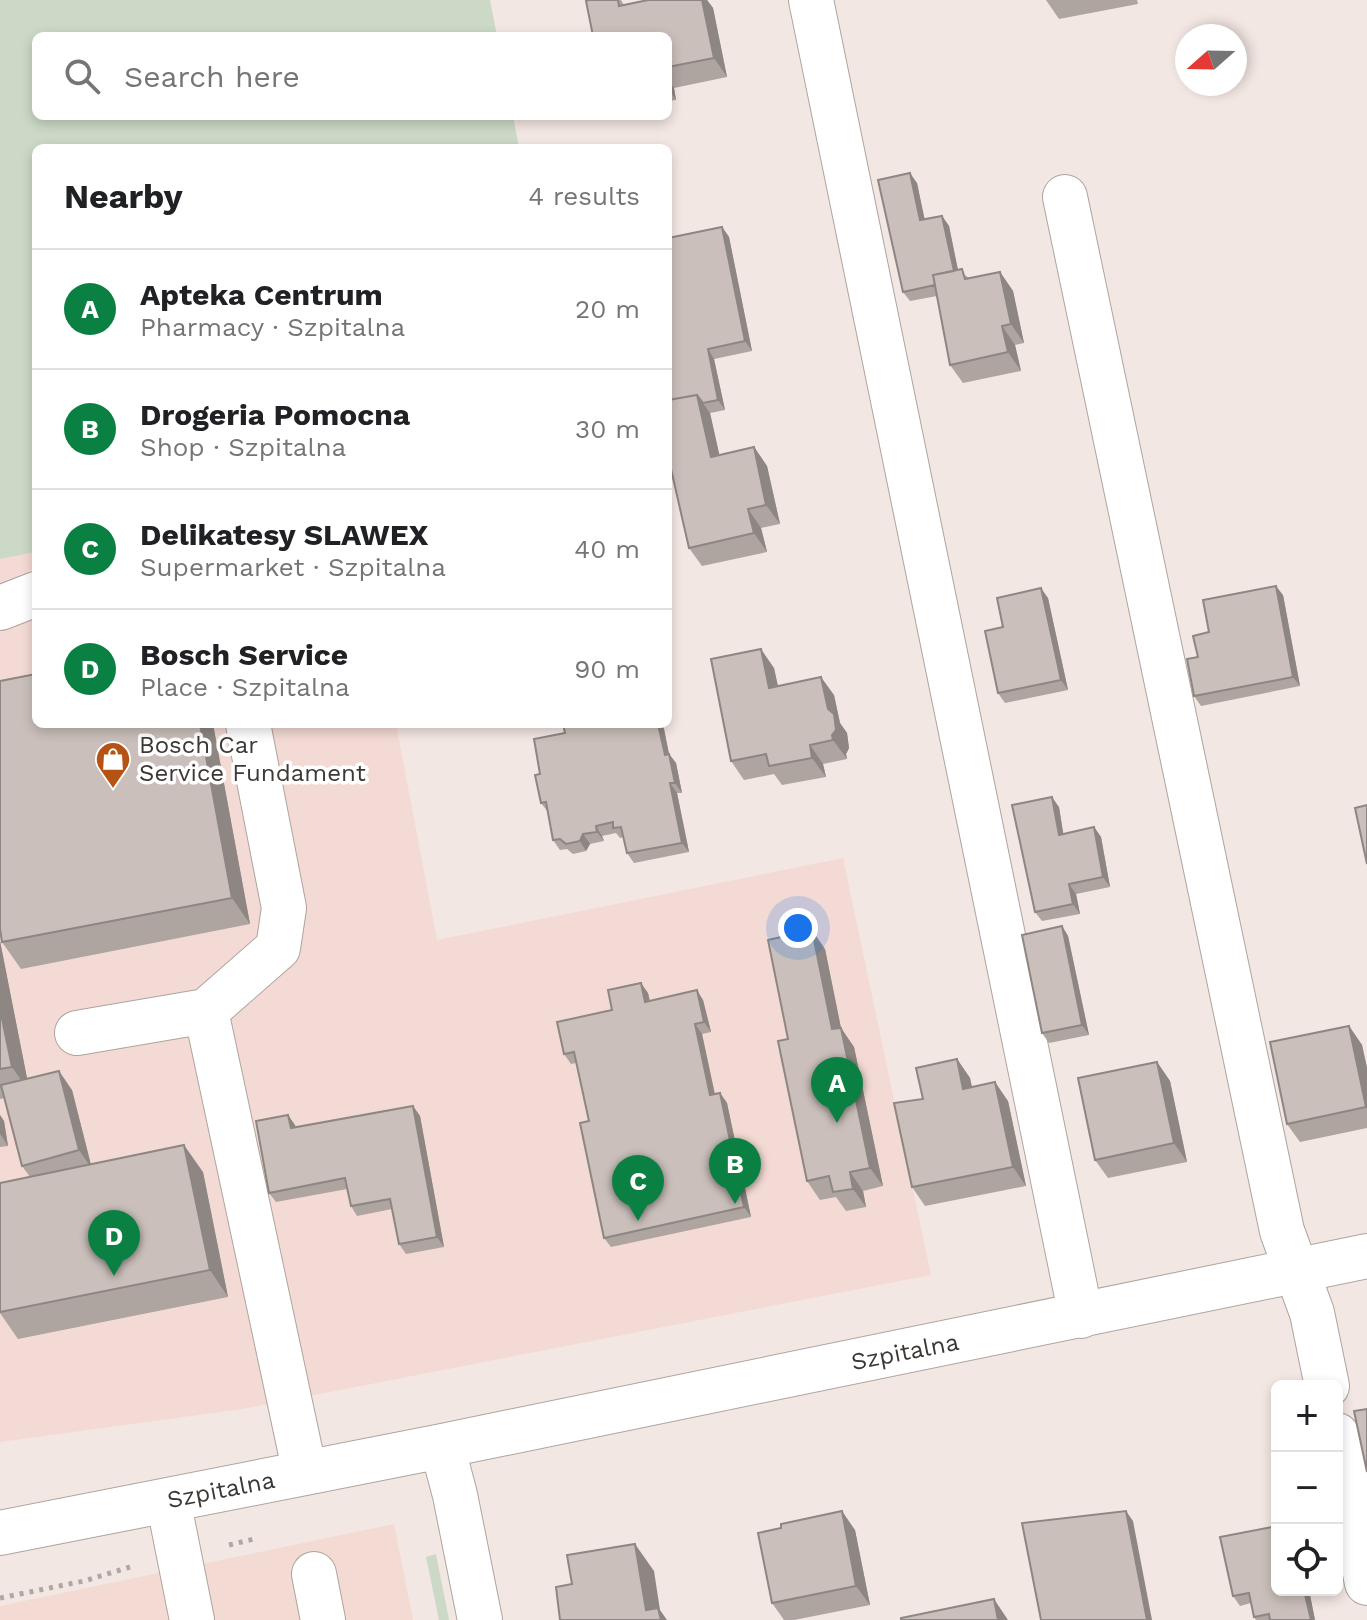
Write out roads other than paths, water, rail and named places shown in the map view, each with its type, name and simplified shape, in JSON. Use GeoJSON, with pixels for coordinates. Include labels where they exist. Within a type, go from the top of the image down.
{"type":"FeatureCollection","features":[{"type":"Feature","properties":{"kind":"street"},"geometry":{"type":"LineString","coordinates":[[811,0],[1081,1316]]}},
{"type":"Feature","properties":{"kind":"street"},"geometry":{"type":"LineString","coordinates":[[1065,197],[1282,1231],[1312,1313],[1326,1380]]}},
{"type":"Feature","properties":{"kind":"street"},"geometry":{"type":"LineString","coordinates":[[0,608],[32,596]]}},
{"type":"Feature","properties":{"kind":"street"},"geometry":{"type":"LineString","coordinates":[[77,1033],[206,1011],[278,948],[284,908],[249,728]]}},
{"type":"Feature","properties":{"kind":"street"},"geometry":{"type":"LineString","coordinates":[[206,1011],[305,1473]]}},
{"type":"Feature","properties":{"kind":"street","name":"Szpitalna"},"geometry":{"type":"LineString","coordinates":[[0,1533],[442,1446],[1367,1256]]}},
{"type":"Feature","properties":{"kind":"street"},"geometry":{"type":"LineString","coordinates":[[442,1446],[480,1620]]}},
{"type":"Feature","properties":{"kind":"street"},"geometry":{"type":"LineString","coordinates":[[1340,1452],[1367,1583]]}},
{"type":"Feature","properties":{"kind":"street"},"geometry":{"type":"LineString","coordinates":[[168,1500],[192,1620]]}},
{"type":"Feature","properties":{"kind":"street"},"geometry":{"type":"LineString","coordinates":[[314,1574],[323,1620]]}},
{"type":"Feature","properties":{"kind":"place","name":"Bosch Car Service Fundament"},"geometry":{"type":"Point","coordinates":[113,790]}},
{"type":"Feature","properties":{"kind":"place","name":"Apteka Centrum"},"geometry":{"type":"Point","coordinates":[837,1123]}},
{"type":"Feature","properties":{"kind":"place","name":"Drogeria Pomocna"},"geometry":{"type":"Point","coordinates":[735,1204]}},
{"type":"Feature","properties":{"kind":"place","name":"Delikatesy SLAWEX"},"geometry":{"type":"Point","coordinates":[638,1221]}},
{"type":"Feature","properties":{"kind":"place","name":"Bosch Service"},"geometry":{"type":"Point","coordinates":[114,1276]}}]}
